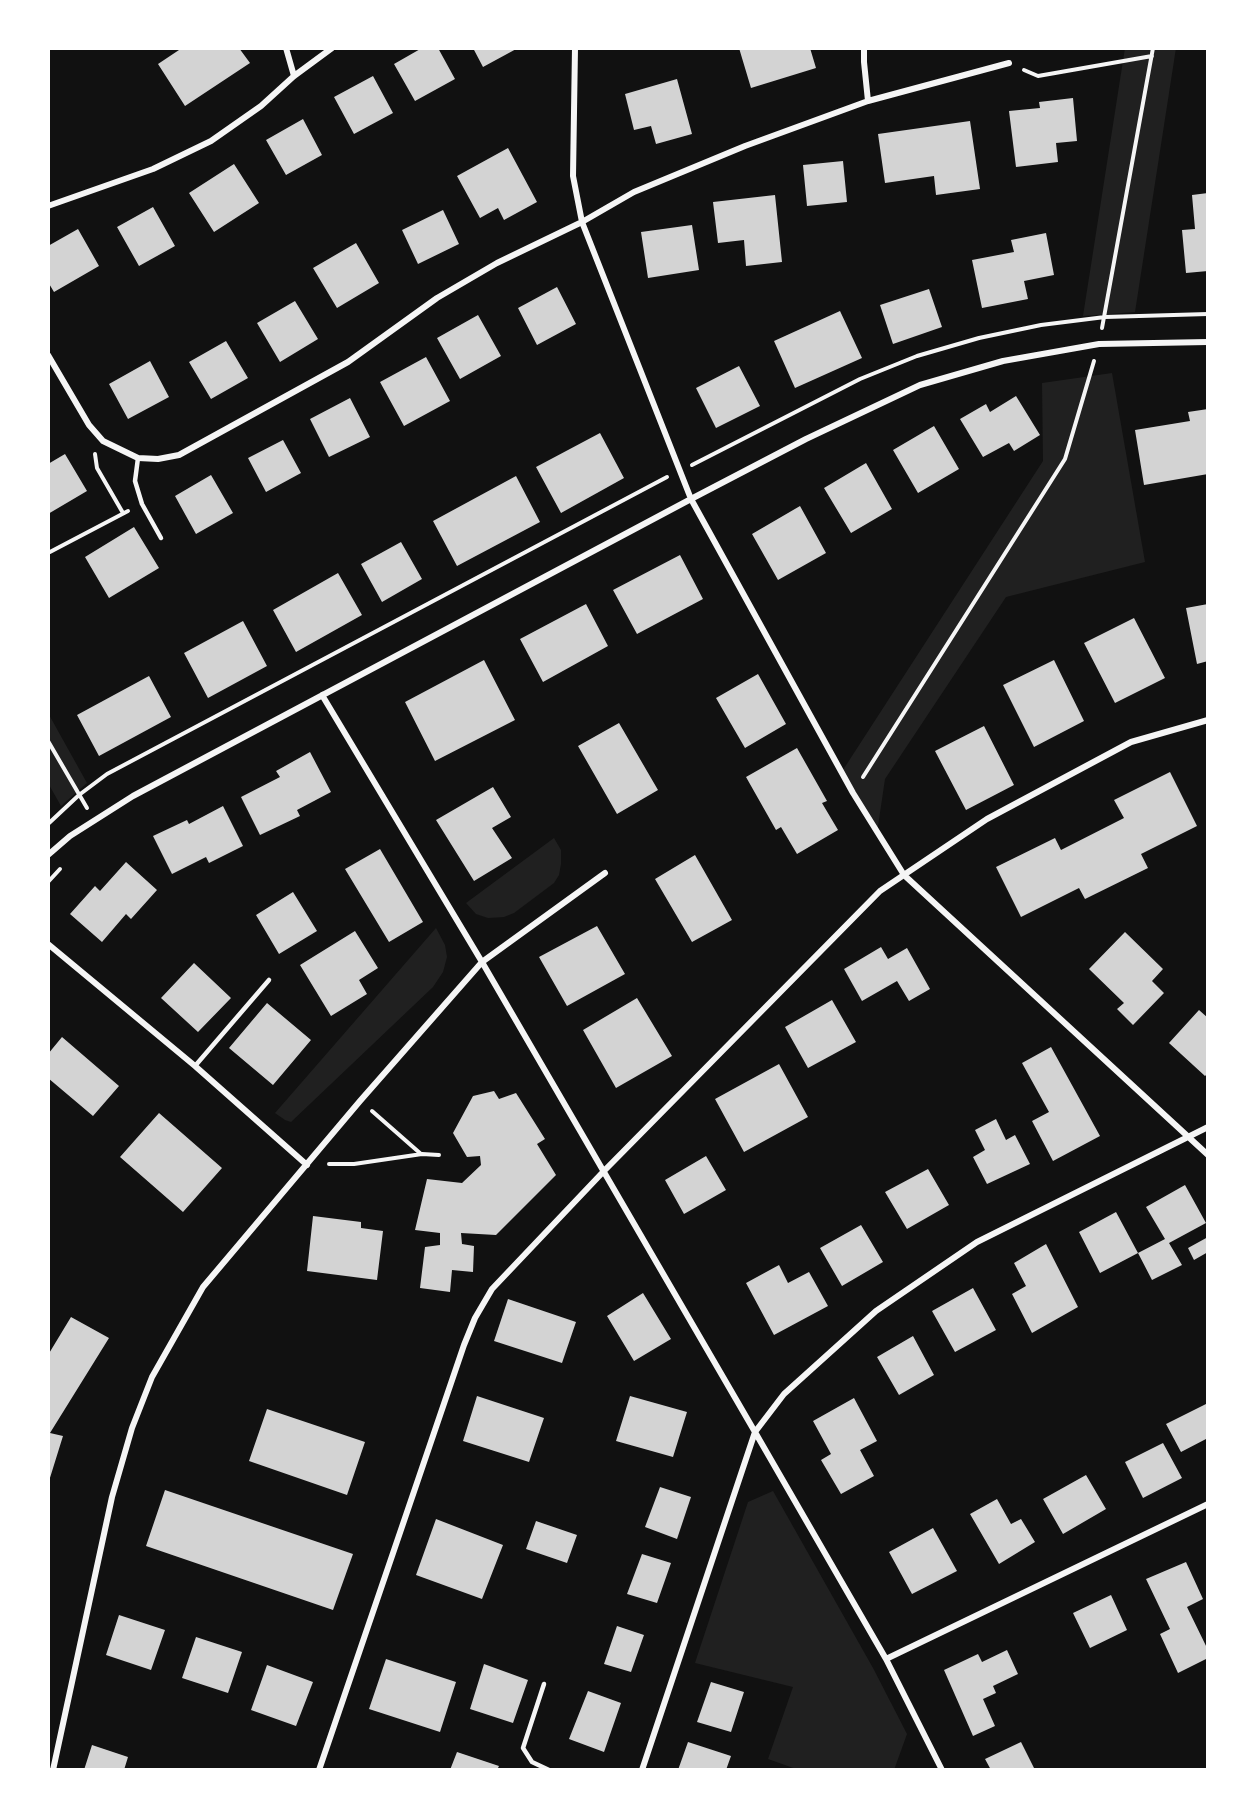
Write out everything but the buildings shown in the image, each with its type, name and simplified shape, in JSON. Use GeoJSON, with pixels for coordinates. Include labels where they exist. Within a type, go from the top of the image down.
{"type":"FeatureCollection","features":[{"type":"Feature","properties":{"kind":"street"},"geometry":{"type":"LineString","coordinates":[[286,48],[294,76]]}},
{"type":"Feature","properties":{"kind":"street"},"geometry":{"type":"LineString","coordinates":[[48,207],[153,169],[212,141],[261,106],[294,76],[332,48]]}},
{"type":"Feature","properties":{"kind":"street"},"geometry":{"type":"LineString","coordinates":[[575,48],[573,176],[582,222],[691,499],[853,793],[904,875],[1208,1155]]}},
{"type":"Feature","properties":{"kind":"street"},"geometry":{"type":"LineString","coordinates":[[864,48],[868,101]]}},
{"type":"Feature","properties":{"kind":"street"},"geometry":{"type":"LineString","coordinates":[[48,355],[89,425],[103,441],[138,458],[158,459],[179,455],[348,362],[437,298],[497,263],[582,222],[634,192],[745,146],[868,101],[1009,63]]}},
{"type":"Feature","properties":{"kind":"street"},"geometry":{"type":"LineString","coordinates":[[48,855],[94,819],[133,796],[691,499],[806,439],[920,385],[1003,361],[1099,344],[1208,342]]}},
{"type":"Feature","properties":{"kind":"street"},"geometry":{"type":"LineString","coordinates":[[322,695],[482,962],[886,1659],[942,1770]]}},
{"type":"Feature","properties":{"kind":"street"},"geometry":{"type":"LineString","coordinates":[[319,1770],[475,1318],[492,1289],[603,1172],[880,891],[987,819],[1131,742],[1208,720]]}},
{"type":"Feature","properties":{"kind":"street"},"geometry":{"type":"LineString","coordinates":[[52,1770],[112,1497],[132,1428],[152,1377],[203,1287],[360,1101],[482,962],[605,873]]}},
{"type":"Feature","properties":{"kind":"street"},"geometry":{"type":"LineString","coordinates":[[48,944],[195,1066],[307,1165]]}},
{"type":"Feature","properties":{"kind":"street"},"geometry":{"type":"LineString","coordinates":[[642,1770],[755,1432],[784,1394],[876,1311],[977,1242],[1208,1127]]}},
{"type":"Feature","properties":{"kind":"street"},"geometry":{"type":"LineString","coordinates":[[886,1659],[1208,1504]]}},
{"type":"Feature","properties":{"kind":"lane"},"geometry":{"type":"LineString","coordinates":[[138,458],[135,481],[142,504],[161,538]]}},
{"type":"Feature","properties":{"kind":"lane"},"geometry":{"type":"LineString","coordinates":[[195,1066],[269,980]]}},
{"type":"Feature","properties":{"kind":"lane"},"geometry":{"type":"LineString","coordinates":[[544,1684],[524,1749],[532,1762],[549,1770]]}},
{"type":"Feature","properties":{"kind":"path"},"geometry":{"type":"LineString","coordinates":[[853,793],[1065,459],[1099,344],[1153,48]]}},
{"type":"Feature","properties":{"kind":"path"},"geometry":{"type":"LineString","coordinates":[[1009,63],[1038,76],[1152,56]]}},
{"type":"Feature","properties":{"kind":"path"},"geometry":{"type":"LineString","coordinates":[[1083,364],[1105,362]]}},
{"type":"Feature","properties":{"kind":"path"},"geometry":{"type":"LineString","coordinates":[[103,441],[95,451],[97,468],[123,513]]}},
{"type":"Feature","properties":{"kind":"path"},"geometry":{"type":"LineString","coordinates":[[48,553],[142,504]]}},
{"type":"Feature","properties":{"kind":"path"},"geometry":{"type":"LineString","coordinates":[[48,741],[94,819]]}},
{"type":"Feature","properties":{"kind":"path"},"geometry":{"type":"LineString","coordinates":[[48,882],[63,866]]}},
{"type":"Feature","properties":{"kind":"path"},"geometry":{"type":"LineString","coordinates":[[360,1101],[422,1154]]}},
{"type":"Feature","properties":{"kind":"path"},"geometry":{"type":"LineString","coordinates":[[307,1165],[354,1164],[422,1154],[439,1155]]}},
{"type":"Feature","properties":{"kind":"shaded area"},"geometry":{"type":"Polygon","coordinates":[[[1125,48],[1176,48],[1135,312],[1083,316],[1125,48]]]}},
{"type":"Feature","properties":{"kind":"shaded area"},"geometry":{"type":"Polygon","coordinates":[[[1112,373],[1145,562],[1006,597],[885,779],[877,833],[841,773],[1043,461],[1042,383],[1112,373]]]}},
{"type":"Feature","properties":{"kind":"shaded area"},"geometry":{"type":"Polygon","coordinates":[[[48,713],[87,783],[61,806],[48,783],[48,713]]]}},
{"type":"Feature","properties":{"kind":"shaded area"},"geometry":{"type":"Polygon","coordinates":[[[554,838],[561,850],[559,875],[554,883],[514,913],[504,917],[488,918],[476,914],[466,903],[554,838]]]}},
{"type":"Feature","properties":{"kind":"shaded area"},"geometry":{"type":"Polygon","coordinates":[[[436,928],[445,945],[447,957],[443,972],[433,987],[291,1122],[275,1113],[436,928]]]}},
{"type":"Feature","properties":{"kind":"shaded area"},"geometry":{"type":"Polygon","coordinates":[[[773,1491],[873,1668],[907,1734],[894,1770],[799,1770],[768,1759],[793,1687],[695,1663],[748,1502],[773,1491]]]}}]}
